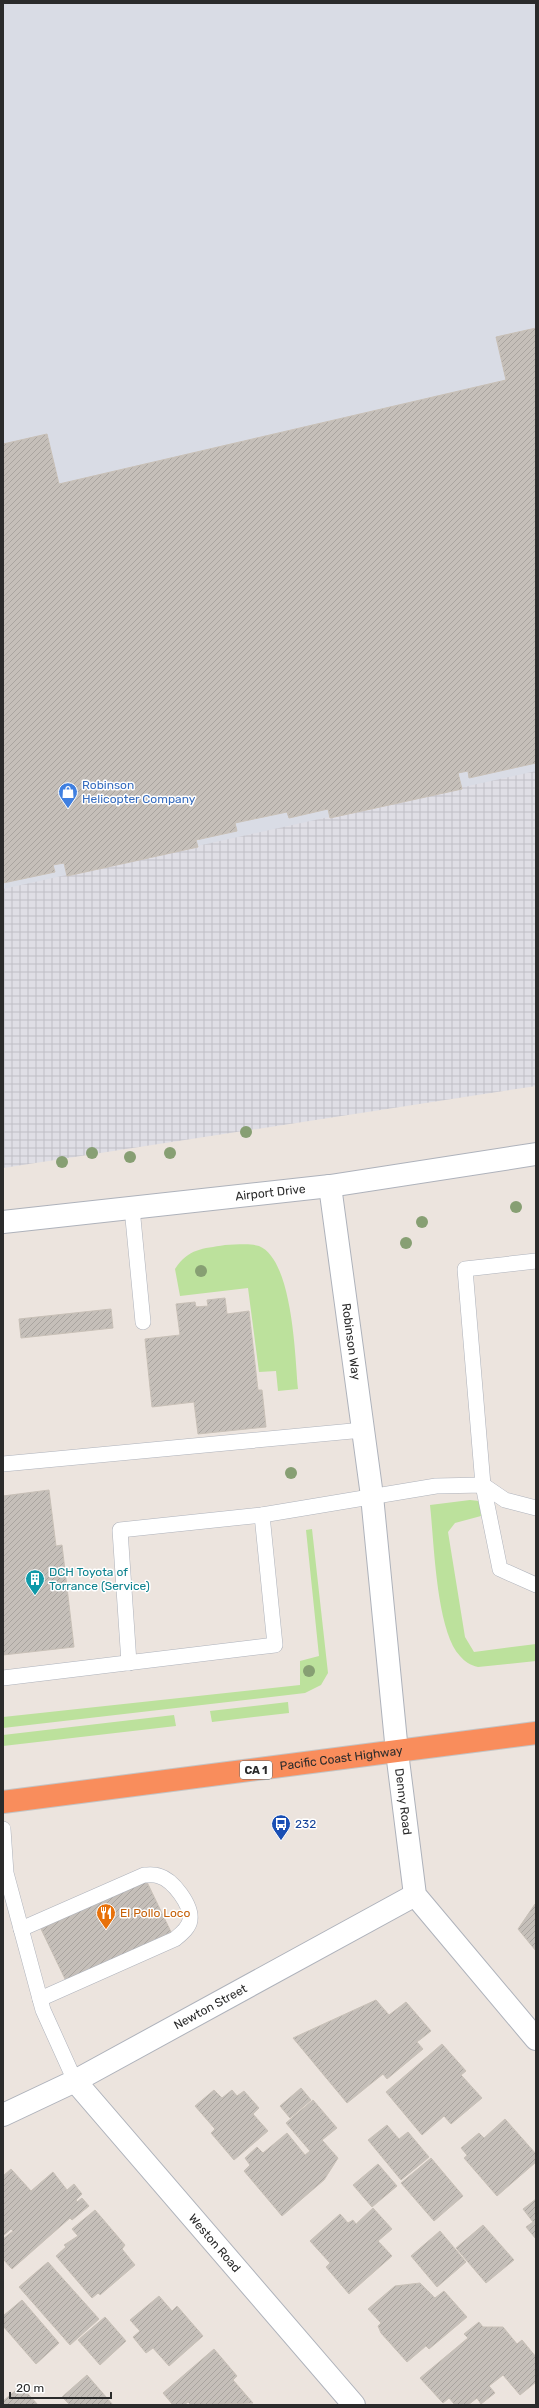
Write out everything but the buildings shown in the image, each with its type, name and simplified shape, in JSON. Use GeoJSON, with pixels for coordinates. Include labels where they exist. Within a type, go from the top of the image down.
{"type":"FeatureCollection","features":[{"type":"Feature","properties":{"kind":"highway","name":"Pacific Coast Highway"},"geometry":{"type":"LineString","coordinates":[[3,1802],[536,1733]]}},
{"type":"Feature","properties":{"kind":"street","name":"Airport Drive"},"geometry":{"type":"LineString","coordinates":[[3,1222],[330,1186],[536,1154]]}},
{"type":"Feature","properties":{"kind":"street","name":"Robinson Way"},"geometry":{"type":"LineString","coordinates":[[330,1186],[372,1496]]}},
{"type":"Feature","properties":{"kind":"street","name":"Denny Road"},"geometry":{"type":"LineString","coordinates":[[372,1496],[397,1752],[415,1895]]}},
{"type":"Feature","properties":{"kind":"street"},"geometry":{"type":"LineString","coordinates":[[415,1895],[536,2039]]}},
{"type":"Feature","properties":{"kind":"street","name":"Newton Street"},"geometry":{"type":"LineString","coordinates":[[3,2115],[75,2081],[415,1895]]}},
{"type":"Feature","properties":{"kind":"street","name":"Weston Road"},"geometry":{"type":"LineString","coordinates":[[75,2081],[354,2405]]}},
{"type":"Feature","properties":{"kind":"lane"},"geometry":{"type":"LineString","coordinates":[[132,1208],[143,1322]]}},
{"type":"Feature","properties":{"kind":"lane"},"geometry":{"type":"LineString","coordinates":[[536,1261],[466,1269],[484,1485],[500,1569],[536,1585]]}},
{"type":"Feature","properties":{"kind":"lane"},"geometry":{"type":"LineString","coordinates":[[3,1464],[363,1430]]}},
{"type":"Feature","properties":{"kind":"lane"},"geometry":{"type":"LineString","coordinates":[[129,1663],[120,1530],[262,1515],[436,1486],[484,1485],[505,1500],[536,1508]]}},
{"type":"Feature","properties":{"kind":"lane"},"geometry":{"type":"LineString","coordinates":[[3,1678],[275,1645],[262,1515]]}},
{"type":"Feature","properties":{"kind":"lane"},"geometry":{"type":"LineString","coordinates":[[3,1829],[6,1873],[43,2010],[75,2081]]}},
{"type":"Feature","properties":{"kind":"lane"},"geometry":{"type":"LineString","coordinates":[[21,1929],[144,1874],[160,1876],[171,1884],[186,1904],[190,1919],[186,1929],[175,1939],[40,1998]]}},
{"type":"Feature","properties":{"kind":"shaded area"},"geometry":{"type":"Polygon","coordinates":[[[3,3],[536,3],[536,771],[3,889],[3,3]]]}},
{"type":"Feature","properties":{"kind":"shaded area"},"geometry":{"type":"Polygon","coordinates":[[[536,111],[536,1086],[3,1168],[3,231],[536,111]]]}},
{"type":"Feature","properties":{"kind":"green space"},"geometry":{"type":"Polygon","coordinates":[[[247,1244],[259,1246],[270,1255],[279,1270],[290,1311],[298,1389],[278,1391],[276,1371],[259,1372],[248,1288],[180,1296],[175,1269],[180,1262],[191,1253],[209,1247],[247,1244]]]}},
{"type":"Feature","properties":{"kind":"green space"},"geometry":{"type":"Polygon","coordinates":[[[470,1500],[479,1501],[481,1516],[455,1523],[448,1532],[465,1637],[474,1652],[536,1644],[536,1661],[478,1667],[464,1660],[452,1644],[441,1606],[435,1562],[430,1505],[470,1500]]]}},
{"type":"Feature","properties":{"kind":"green space"},"geometry":{"type":"Polygon","coordinates":[[[312,1529],[328,1673],[321,1685],[305,1693],[3,1728],[3,1717],[300,1685],[300,1661],[319,1656],[306,1530],[312,1529]]]}},
{"type":"Feature","properties":{"kind":"green space"},"geometry":{"type":"Polygon","coordinates":[[[288,1702],[289,1713],[212,1722],[210,1711],[288,1702]]]}},
{"type":"Feature","properties":{"kind":"green space"},"geometry":{"type":"Polygon","coordinates":[[[174,1715],[176,1726],[3,1746],[3,1735],[174,1715]]]}},
{"type":"Feature","properties":{"kind":"place","name":"Robinson Helicopter Company"},"geometry":{"type":"Point","coordinates":[68,809]}},
{"type":"Feature","properties":{"kind":"place","name":"DCH Toyota of Torrance (Service)"},"geometry":{"type":"Point","coordinates":[35,1596]}},
{"type":"Feature","properties":{"kind":"place","name":"232"},"geometry":{"type":"Point","coordinates":[281,1841]}},
{"type":"Feature","properties":{"kind":"place","name":"El Pollo Loco"},"geometry":{"type":"Point","coordinates":[106,1930]}}]}
